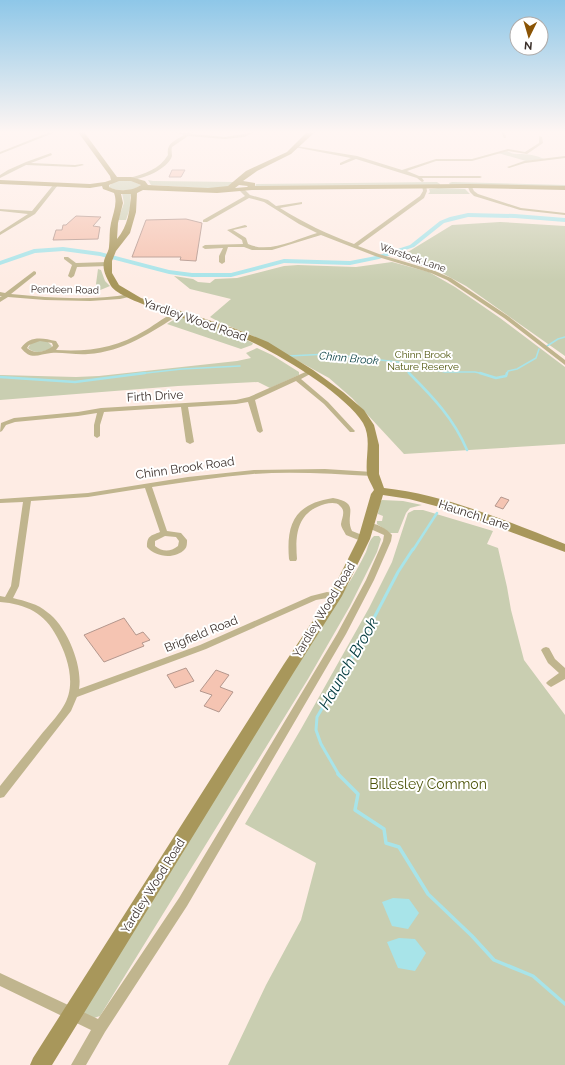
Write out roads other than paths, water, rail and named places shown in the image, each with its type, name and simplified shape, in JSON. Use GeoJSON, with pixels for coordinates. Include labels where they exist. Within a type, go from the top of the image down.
{"type":"FeatureCollection","features":[{"type":"Feature","properties":{"kind":"street"},"geometry":{"type":"LineString","coordinates":[[0,182],[107,186],[117,192],[119,195],[118,210],[114,222],[113,249],[108,262],[75,265],[66,258]]}},
{"type":"Feature","properties":{"kind":"street"},"geometry":{"type":"LineString","coordinates":[[107,186],[111,182]]}},
{"type":"Feature","properties":{"kind":"street"},"geometry":{"type":"LineString","coordinates":[[136,182],[142,185]]}},
{"type":"Feature","properties":{"kind":"street"},"geometry":{"type":"LineString","coordinates":[[113,249],[126,233],[133,212],[134,193],[145,182]]}},
{"type":"Feature","properties":{"kind":"street"},"geometry":{"type":"LineString","coordinates":[[117,192],[142,185],[210,190],[243,185],[391,182]]}},
{"type":"Feature","properties":{"kind":"street"},"geometry":{"type":"LineString","coordinates":[[354,246],[422,197],[425,191],[422,182]]}},
{"type":"Feature","properties":{"kind":"street"},"geometry":{"type":"LineString","coordinates":[[427,182],[469,186],[565,188]]}},
{"type":"Feature","properties":{"kind":"street"},"geometry":{"type":"LineString","coordinates":[[445,184],[565,183]]}},
{"type":"Feature","properties":{"kind":"street"},"geometry":{"type":"LineString","coordinates":[[0,234],[32,213],[56,184]]}},
{"type":"Feature","properties":{"kind":"street","name":"Warstock Lane"},"geometry":{"type":"LineString","coordinates":[[243,185],[248,196],[266,201],[321,233],[377,255],[433,272],[449,279],[506,317],[565,363]]}},
{"type":"Feature","properties":{"kind":"street"},"geometry":{"type":"LineString","coordinates":[[469,186],[472,192],[476,195],[520,209],[565,214]]}},
{"type":"Feature","properties":{"kind":"street"},"geometry":{"type":"LineString","coordinates":[[205,221],[248,196]]}},
{"type":"Feature","properties":{"kind":"street"},"geometry":{"type":"LineString","coordinates":[[276,208],[300,203]]}},
{"type":"Feature","properties":{"kind":"street"},"geometry":{"type":"LineString","coordinates":[[0,210],[32,213]]}},
{"type":"Feature","properties":{"kind":"street"},"geometry":{"type":"LineString","coordinates":[[114,222],[130,221]]}},
{"type":"Feature","properties":{"kind":"street"},"geometry":{"type":"LineString","coordinates":[[245,226],[229,230],[244,239],[246,242],[245,245]]}},
{"type":"Feature","properties":{"kind":"street"},"geometry":{"type":"LineString","coordinates":[[114,233],[126,233]]}},
{"type":"Feature","properties":{"kind":"street"},"geometry":{"type":"LineString","coordinates":[[205,247],[245,245],[253,248],[276,248],[321,233]]}},
{"type":"Feature","properties":{"kind":"street"},"geometry":{"type":"LineString","coordinates":[[222,262],[222,256],[226,246]]}},
{"type":"Feature","properties":{"kind":"street","name":"Yardley Wood Road"},"geometry":{"type":"LineString","coordinates":[[40,1065],[285,674],[336,596],[355,560],[367,532],[376,499],[380,491],[373,474],[374,445],[372,434],[365,418],[340,394],[310,372],[265,344],[233,331],[152,305],[130,296],[116,287],[112,282],[108,273],[108,262]]}},
{"type":"Feature","properties":{"kind":"street"},"geometry":{"type":"LineString","coordinates":[[71,276],[75,265]]}},
{"type":"Feature","properties":{"kind":"street"},"geometry":{"type":"LineString","coordinates":[[0,300],[34,273]]}},
{"type":"Feature","properties":{"kind":"street","name":"Pendeen Road"},"geometry":{"type":"LineString","coordinates":[[0,294],[29,298],[112,300],[130,296]]}},
{"type":"Feature","properties":{"kind":"street"},"geometry":{"type":"LineString","coordinates":[[50,351],[82,354],[115,348],[135,340],[178,313]]}},
{"type":"Feature","properties":{"kind":"street","name":"Firth Drive"},"geometry":{"type":"LineString","coordinates":[[0,430],[3,424],[14,420],[78,414],[101,410],[236,402],[251,399],[310,372]]}},
{"type":"Feature","properties":{"kind":"street"},"geometry":{"type":"LineString","coordinates":[[296,378],[326,403],[352,431]]}},
{"type":"Feature","properties":{"kind":"street"},"geometry":{"type":"LineString","coordinates":[[251,399],[260,431]]}},
{"type":"Feature","properties":{"kind":"street"},"geometry":{"type":"LineString","coordinates":[[184,405],[190,442]]}},
{"type":"Feature","properties":{"kind":"street"},"geometry":{"type":"LineString","coordinates":[[97,436],[97,425],[101,410]]}},
{"type":"Feature","properties":{"kind":"street","name":"Chinn Brook Road"},"geometry":{"type":"LineString","coordinates":[[0,500],[28,500],[88,495],[188,478],[254,472],[325,471],[373,474]]}},
{"type":"Feature","properties":{"kind":"street"},"geometry":{"type":"LineString","coordinates":[[148,485],[164,533]]}},
{"type":"Feature","properties":{"kind":"street","name":"Haunch Lane"},"geometry":{"type":"LineString","coordinates":[[380,491],[398,493],[428,500],[499,522],[565,548]]}},
{"type":"Feature","properties":{"kind":"street"},"geometry":{"type":"LineString","coordinates":[[0,794],[56,726],[68,708],[73,695],[75,680],[73,664],[66,645],[46,615],[28,605],[4,599],[15,586],[28,500]]}},
{"type":"Feature","properties":{"kind":"street"},"geometry":{"type":"LineString","coordinates":[[78,1065],[100,1027],[182,902],[341,634],[370,580],[387,541],[388,535],[386,532],[349,533],[345,525],[348,517],[347,508],[343,504],[332,500],[319,503],[298,518],[291,542],[293,559]]}},
{"type":"Feature","properties":{"kind":"street","name":"Brigfield Road"},"geometry":{"type":"LineString","coordinates":[[73,695],[203,647],[314,598],[327,595],[336,596]]}},
{"type":"Feature","properties":{"kind":"street"},"geometry":{"type":"LineString","coordinates":[[546,650],[551,661],[565,674],[551,683]]}},
{"type":"Feature","properties":{"kind":"street"},"geometry":{"type":"LineString","coordinates":[[0,979],[100,1027]]}},
{"type":"Feature","properties":{"kind":"water"},"geometry":{"type":"Polygon","coordinates":[[[393,898],[409,899],[419,913],[408,929],[392,926],[382,902],[393,898]]]}},
{"type":"Feature","properties":{"kind":"water"},"geometry":{"type":"Polygon","coordinates":[[[399,938],[415,939],[426,953],[415,971],[398,968],[387,942],[399,938]]]}},
{"type":"Feature","properties":{"kind":"waterway"},"geometry":{"type":"LineString","coordinates":[[0,263],[34,251],[63,249],[100,254],[169,272],[192,275],[231,275],[284,261],[350,263],[377,258],[412,246],[442,222],[452,218],[468,215],[515,216],[565,220]]}},
{"type":"Feature","properties":{"kind":"waterway","name":"Chinn Brook"},"geometry":{"type":"LineString","coordinates":[[547,346],[558,339],[565,337]]}},
{"type":"Feature","properties":{"kind":"waterway","name":"Chinn Brook"},"geometry":{"type":"LineString","coordinates":[[507,374],[508,371],[517,369],[536,358],[539,349]]}},
{"type":"Feature","properties":{"kind":"waterway","name":"Chinn Brook"},"geometry":{"type":"LineString","coordinates":[[289,356],[328,354],[398,362],[445,372],[481,373]]}},
{"type":"Feature","properties":{"kind":"waterway","name":"Haunch Brook"},"geometry":{"type":"LineString","coordinates":[[399,363],[409,373]]}},
{"type":"Feature","properties":{"kind":"waterway","name":"Chinn Brook"},"geometry":{"type":"LineString","coordinates":[[139,374],[182,369],[240,366]]}},
{"type":"Feature","properties":{"kind":"waterway","name":"Chinn Brook"},"geometry":{"type":"LineString","coordinates":[[139,374],[145,373]]}},
{"type":"Feature","properties":{"kind":"waterway","name":"Haunch Brook"},"geometry":{"type":"LineString","coordinates":[[409,373],[449,418],[467,450]]}},
{"type":"Feature","properties":{"kind":"waterway","name":"Chinn Brook"},"geometry":{"type":"LineString","coordinates":[[481,373],[496,378],[506,376],[507,373]]}},
{"type":"Feature","properties":{"kind":"waterway","name":"Chinn Brook"},"geometry":{"type":"LineString","coordinates":[[0,377],[75,382],[139,374]]}},
{"type":"Feature","properties":{"kind":"waterway","name":"Haunch Brook"},"geometry":{"type":"LineString","coordinates":[[413,550],[437,513]]}},
{"type":"Feature","properties":{"kind":"waterway","name":"Haunch Brook"},"geometry":{"type":"LineString","coordinates":[[339,775],[321,744],[316,730],[317,717],[364,637],[398,572],[413,549]]}},
{"type":"Feature","properties":{"kind":"waterway","name":"Haunch Brook"},"geometry":{"type":"LineString","coordinates":[[339,775],[358,794],[355,810],[384,829],[386,843],[399,847],[428,894],[472,936],[494,960],[533,976],[565,1004]]}},
{"type":"Feature","properties":{"kind":"park label","name":"Chinn Brook Nature Reserve"},"geometry":{"type":"Point","coordinates":[423,360]}},
{"type":"Feature","properties":{"kind":"park label","name":"Billesley Common"},"geometry":{"type":"Point","coordinates":[428,784]}}]}
